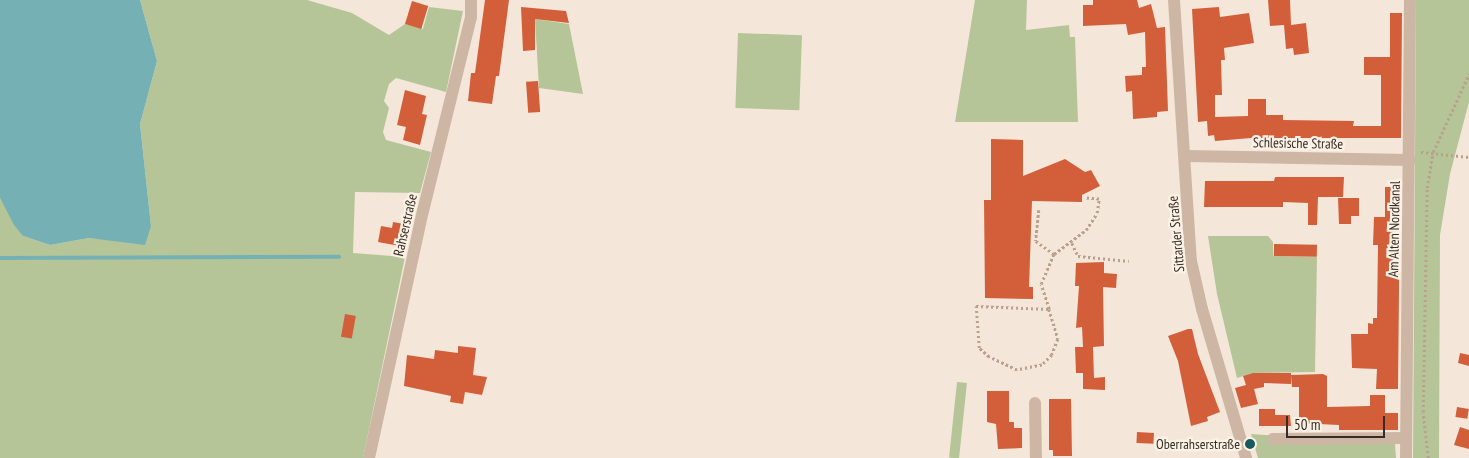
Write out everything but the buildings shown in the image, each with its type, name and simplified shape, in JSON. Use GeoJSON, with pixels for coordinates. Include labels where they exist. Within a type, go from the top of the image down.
{"type":"FeatureCollection","features":[{"type":"Feature","properties":{"kind":"street","name":"Rahserstraße"},"geometry":{"type":"LineString","coordinates":[[369,458],[423,211],[471,17],[471,0]]}},
{"type":"Feature","properties":{"kind":"street","name":"Sittarder Straße"},"geometry":{"type":"LineString","coordinates":[[1174,0],[1186,156],[1191,261],[1202,309],[1246,458]]}},
{"type":"Feature","properties":{"kind":"street","name":"Am Alten Nordkanal"},"geometry":{"type":"LineString","coordinates":[[1406,458],[1410,0]]}},
{"type":"Feature","properties":{"kind":"street","name":"Schlesische Straße"},"geometry":{"type":"LineString","coordinates":[[1186,156],[1410,156]]}},
{"type":"Feature","properties":{"kind":"street"},"geometry":{"type":"LineString","coordinates":[[1035,403],[1036,458]]}},
{"type":"Feature","properties":{"kind":"street"},"geometry":{"type":"LineString","coordinates":[[1273,439],[1406,438]]}},
{"type":"Feature","properties":{"kind":"path"},"geometry":{"type":"LineString","coordinates":[[1428,458],[1423,412],[1424,221],[1432,152],[1469,74]]}},
{"type":"Feature","properties":{"kind":"path"},"geometry":{"type":"LineString","coordinates":[[1410,156],[1432,152],[1469,158]]}},
{"type":"Feature","properties":{"kind":"path"},"geometry":{"type":"LineString","coordinates":[[1049,309],[976,306],[979,348],[989,357],[1017,370],[1042,365],[1052,356],[1058,339],[1049,309],[1041,284],[1054,254],[1072,243],[1097,214],[1099,199],[1086,198]]}},
{"type":"Feature","properties":{"kind":"path"},"geometry":{"type":"LineString","coordinates":[[1039,210],[1036,241],[1054,254]]}},
{"type":"Feature","properties":{"kind":"path"},"geometry":{"type":"LineString","coordinates":[[1072,243],[1078,256],[1129,261]]}},
{"type":"Feature","properties":{"kind":"green space"},"geometry":{"type":"Polygon","coordinates":[[[140,0],[307,0],[352,13],[389,35],[405,24],[423,29],[429,7],[463,11],[446,92],[396,78],[389,84],[384,101],[389,108],[383,132],[386,140],[431,152],[420,193],[355,192],[353,253],[405,257],[363,458],[0,458],[0,198],[23,236],[50,245],[89,238],[115,240],[151,226],[140,124],[157,61],[140,0]]]}},
{"type":"Feature","properties":{"kind":"green space"},"geometry":{"type":"Polygon","coordinates":[[[975,0],[1027,0],[1026,30],[1069,25],[1070,37],[1075,37],[1078,122],[955,122],[975,0]]]}},
{"type":"Feature","properties":{"kind":"green space"},"geometry":{"type":"Polygon","coordinates":[[[1416,0],[1469,0],[1469,102],[1450,174],[1440,235],[1439,458],[1413,458],[1416,0]]]}},
{"type":"Feature","properties":{"kind":"green space"},"geometry":{"type":"Polygon","coordinates":[[[535,19],[569,24],[583,94],[539,88],[535,19]]]}},
{"type":"Feature","properties":{"kind":"green space"},"geometry":{"type":"Polygon","coordinates":[[[738,33],[802,35],[799,110],[735,108],[738,33]]]}},
{"type":"Feature","properties":{"kind":"green space"},"geometry":{"type":"Polygon","coordinates":[[[1208,236],[1268,236],[1273,242],[1273,256],[1317,257],[1315,372],[1253,373],[1237,378],[1217,294],[1208,236]]]}},
{"type":"Feature","properties":{"kind":"green space"},"geometry":{"type":"Polygon","coordinates":[[[957,382],[967,383],[959,458],[949,458],[957,382]]]}},
{"type":"Feature","properties":{"kind":"green space"},"geometry":{"type":"Polygon","coordinates":[[[1251,434],[1395,444],[1396,458],[1258,458],[1251,434]]]}},
{"type":"Feature","properties":{"kind":"water"},"geometry":{"type":"Polygon","coordinates":[[[0,0],[140,0],[157,61],[140,124],[151,226],[145,245],[89,238],[50,245],[23,236],[14,225],[0,198],[0,0]]]}},
{"type":"Feature","properties":{"kind":"waterway"},"geometry":{"type":"LineString","coordinates":[[0,258],[339,257]]}},
{"type":"Feature","properties":{"kind":"place","name":"Oberrahserstraße"},"geometry":{"type":"Point","coordinates":[1250,444]}}]}
